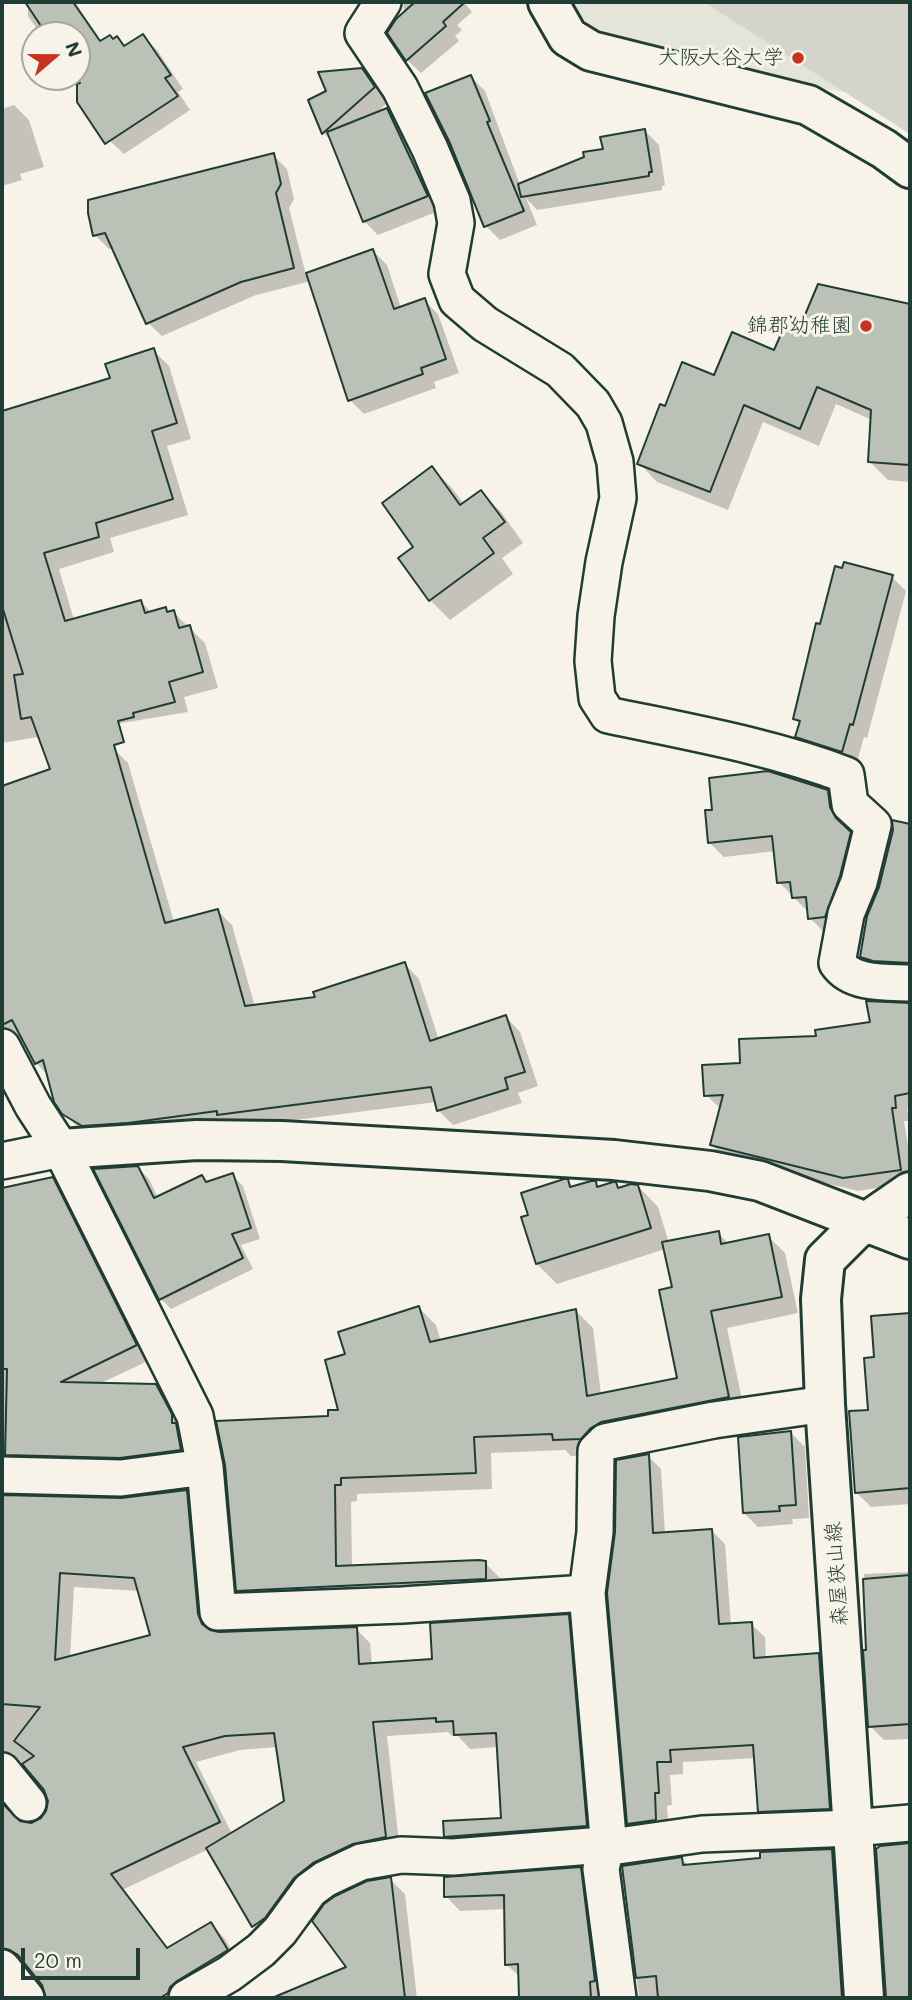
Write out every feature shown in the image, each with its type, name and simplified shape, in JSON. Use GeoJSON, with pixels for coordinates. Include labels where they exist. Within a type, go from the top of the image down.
{"type":"FeatureCollection","features":[{"type":"Feature","properties":{"kind":"street"},"geometry":{"type":"LineString","coordinates":[[383,2],[363,33],[400,88],[452,201],[456,223],[447,274],[457,300],[485,324],[560,370],[593,404],[604,423],[615,461],[618,499],[604,562],[596,616],[593,661],[597,698],[608,715],[774,751],[811,761],[846,775],[850,804],[873,825],[859,882],[846,914],[837,963],[844,973],[873,982],[910,983]]}},
{"type":"Feature","properties":{"kind":"street"},"geometry":{"type":"LineString","coordinates":[[548,2],[568,37],[591,51],[808,105],[884,149],[910,168]]}},
{"type":"Feature","properties":{"kind":"street"},"geometry":{"type":"LineString","coordinates":[[2,1047],[33,1106],[61,1149],[195,1416],[205,1467],[218,1612],[402,1605],[587,1593]]}},
{"type":"Feature","properties":{"kind":"street"},"geometry":{"type":"LineString","coordinates":[[2,1161],[61,1149],[197,1140],[282,1141],[614,1160],[710,1171],[760,1181],[910,1239]]}},
{"type":"Feature","properties":{"kind":"street","name":"森屋狭山線"},"geometry":{"type":"LineString","coordinates":[[864,1998],[825,1404],[821,1299],[825,1259],[866,1222],[910,1192]]}},
{"type":"Feature","properties":{"kind":"street"},"geometry":{"type":"LineString","coordinates":[[618,1998],[601,1869],[608,1837],[587,1593],[595,1532],[596,1451],[605,1442],[714,1420],[825,1404]]}},
{"type":"Feature","properties":{"kind":"street"},"geometry":{"type":"LineString","coordinates":[[2,1475],[121,1478],[205,1467]]}},
{"type":"Feature","properties":{"kind":"street"},"geometry":{"type":"LineString","coordinates":[[2,1771],[28,1802]]}},
{"type":"Feature","properties":{"kind":"street"},"geometry":{"type":"LineString","coordinates":[[187,1998],[229,1974],[261,1950],[280,1931],[310,1890],[325,1879],[361,1862],[401,1855],[453,1857],[606,1846],[702,1835],[910,1824]]}},
{"type":"Feature","properties":{"kind":"street"},"geometry":{"type":"LineString","coordinates":[[2,1968],[26,1998]]}},
{"type":"Feature","properties":{"kind":"shaded area","name":"大阪大谷大学"},"geometry":{"type":"Polygon","coordinates":[[[568,2],[910,2],[910,134],[849,93],[774,80],[596,37],[568,2]]]}},
{"type":"Feature","properties":{"kind":"shaded area"},"geometry":{"type":"Polygon","coordinates":[[[704,2],[910,2],[910,134],[704,2]]]}},
{"type":"Feature","properties":{"kind":"building"},"geometry":{"type":"Polygon","coordinates":[[[25,2],[73,2],[86,21],[38,21],[25,2]]]}},
{"type":"Feature","properties":{"kind":"building"},"geometry":{"type":"Polygon","coordinates":[[[415,2],[465,2],[443,22],[446,26],[406,61],[387,33],[396,19],[415,2]]]}},
{"type":"Feature","properties":{"kind":"building"},"geometry":{"type":"Polygon","coordinates":[[[91,28],[100,41],[110,35],[113,39],[117,36],[124,46],[143,34],[171,75],[165,78],[178,96],[105,144],[77,102],[77,91],[91,91],[91,28]]]}},
{"type":"Feature","properties":{"kind":"building"},"geometry":{"type":"Polygon","coordinates":[[[362,68],[375,87],[322,134],[308,100],[326,91],[318,72],[362,68]]]}},
{"type":"Feature","properties":{"kind":"building"},"geometry":{"type":"Polygon","coordinates":[[[471,75],[490,121],[487,122],[524,211],[484,227],[449,141],[425,93],[471,75]]]}},
{"type":"Feature","properties":{"kind":"building"},"geometry":{"type":"Polygon","coordinates":[[[387,108],[428,196],[363,222],[327,132],[387,108]]]}},
{"type":"Feature","properties":{"kind":"building"},"geometry":{"type":"Polygon","coordinates":[[[645,129],[652,172],[649,172],[649,176],[521,197],[518,184],[584,157],[583,152],[603,149],[600,137],[645,129]]]}},
{"type":"Feature","properties":{"kind":"building"},"geometry":{"type":"Polygon","coordinates":[[[274,153],[281,184],[276,193],[294,268],[241,282],[146,324],[105,233],[93,236],[88,200],[274,153]]]}},
{"type":"Feature","properties":{"kind":"building"},"geometry":{"type":"Polygon","coordinates":[[[373,249],[394,309],[425,298],[446,359],[421,368],[423,374],[348,401],[306,273],[373,249]]]}},
{"type":"Feature","properties":{"kind":"building"},"geometry":{"type":"Polygon","coordinates":[[[818,284],[910,304],[910,465],[868,462],[871,410],[817,387],[800,429],[744,405],[710,492],[637,464],[660,404],[665,406],[682,362],[714,375],[732,332],[774,350],[789,316],[802,322],[818,284]]]}},
{"type":"Feature","properties":{"kind":"building"},"geometry":{"type":"Polygon","coordinates":[[[154,348],[177,423],[152,431],[173,499],[96,523],[99,537],[44,553],[65,621],[141,600],[145,613],[166,607],[167,612],[174,610],[179,628],[190,625],[203,672],[169,682],[175,702],[133,713],[134,717],[118,721],[124,742],[114,745],[165,923],[218,909],[245,1006],[315,997],[313,992],[405,962],[430,1041],[506,1015],[525,1072],[505,1078],[508,1089],[437,1111],[431,1087],[217,1115],[217,1111],[82,1126],[62,1114],[54,1102],[43,1060],[35,1064],[12,1020],[2,1025],[2,786],[50,769],[31,717],[21,719],[14,675],[23,674],[2,606],[2,411],[110,378],[105,364],[154,348]]]}},
{"type":"Feature","properties":{"kind":"building"},"geometry":{"type":"Polygon","coordinates":[[[432,466],[460,505],[481,490],[505,522],[483,538],[494,553],[429,601],[398,558],[413,547],[382,503],[432,466]]]}},
{"type":"Feature","properties":{"kind":"building"},"geometry":{"type":"Polygon","coordinates":[[[844,562],[893,575],[853,725],[850,724],[842,752],[795,737],[800,721],[793,719],[816,623],[820,624],[835,566],[842,568],[844,562]]]}},
{"type":"Feature","properties":{"kind":"building"},"geometry":{"type":"Polygon","coordinates":[[[768,771],[828,790],[830,807],[836,818],[851,832],[840,876],[825,917],[808,919],[806,897],[792,898],[790,882],[777,883],[772,836],[708,843],[705,810],[712,810],[709,778],[768,771]]]}},
{"type":"Feature","properties":{"kind":"building"},"geometry":{"type":"Polygon","coordinates":[[[892,820],[910,824],[910,963],[873,961],[860,957],[867,916],[879,887],[893,830],[892,820]]]}},
{"type":"Feature","properties":{"kind":"building"},"geometry":{"type":"Polygon","coordinates":[[[866,1001],[910,1003],[910,1093],[895,1096],[896,1108],[892,1108],[901,1170],[843,1178],[710,1145],[723,1095],[704,1096],[702,1065],[740,1063],[739,1039],[816,1036],[815,1030],[870,1022],[866,1001]]]}},
{"type":"Feature","properties":{"kind":"building"},"geometry":{"type":"Polygon","coordinates":[[[138,1166],[154,1198],[202,1175],[206,1182],[233,1173],[251,1228],[232,1234],[243,1258],[159,1300],[93,1169],[138,1166]]]}},
{"type":"Feature","properties":{"kind":"building"},"geometry":{"type":"Polygon","coordinates":[[[53,1177],[137,1345],[61,1382],[156,1384],[172,1414],[172,1423],[176,1423],[181,1450],[120,1458],[5,1455],[7,1369],[2,1369],[2,1188],[53,1177]]]}},
{"type":"Feature","properties":{"kind":"building"},"geometry":{"type":"Polygon","coordinates":[[[568,1179],[570,1187],[591,1181],[596,1181],[597,1187],[613,1182],[616,1182],[618,1188],[638,1185],[651,1228],[536,1264],[521,1217],[528,1215],[521,1193],[568,1179]]]}},
{"type":"Feature","properties":{"kind":"building"},"geometry":{"type":"Polygon","coordinates":[[[719,1231],[721,1244],[769,1234],[782,1297],[711,1311],[729,1397],[601,1422],[581,1439],[553,1440],[552,1434],[474,1437],[476,1473],[341,1478],[341,1485],[335,1485],[336,1566],[479,1560],[486,1561],[486,1579],[236,1591],[225,1465],[216,1421],[328,1416],[328,1410],[338,1410],[325,1360],[345,1354],[338,1332],[419,1306],[430,1342],[576,1309],[587,1396],[677,1378],[659,1290],[672,1287],[662,1242],[719,1231]]]}},
{"type":"Feature","properties":{"kind":"building"},"geometry":{"type":"Polygon","coordinates":[[[910,1313],[910,1488],[855,1493],[849,1411],[868,1410],[864,1358],[874,1357],[871,1316],[910,1313]]]}},
{"type":"Feature","properties":{"kind":"building"},"geometry":{"type":"Polygon","coordinates":[[[791,1431],[796,1505],[779,1506],[780,1511],[743,1513],[738,1437],[791,1431]]]}},
{"type":"Feature","properties":{"kind":"building"},"geometry":{"type":"Polygon","coordinates":[[[649,1454],[653,1533],[712,1529],[719,1624],[752,1622],[754,1658],[819,1653],[830,1809],[758,1812],[753,1745],[670,1750],[671,1762],[657,1762],[659,1793],[655,1793],[656,1820],[627,1824],[607,1593],[615,1532],[616,1460],[649,1454]]]}},
{"type":"Feature","properties":{"kind":"building"},"geometry":{"type":"Polygon","coordinates":[[[187,1490],[198,1614],[202,1624],[210,1630],[219,1632],[357,1627],[359,1664],[432,1659],[430,1623],[569,1614],[587,1826],[444,1837],[443,1821],[501,1818],[496,1733],[454,1735],[453,1721],[436,1722],[436,1718],[373,1722],[386,1837],[353,1844],[313,1863],[294,1878],[265,1918],[252,1927],[206,1848],[284,1801],[274,1733],[225,1736],[183,1747],[220,1822],[111,1874],[167,1948],[211,1922],[228,1950],[177,1981],[168,1993],[160,1998],[46,1998],[42,1985],[18,1955],[2,1948],[2,1803],[20,1821],[31,1823],[41,1818],[48,1801],[44,1790],[22,1764],[34,1756],[14,1741],[40,1707],[2,1704],[2,1495],[121,1498],[187,1490]],[[60,1573],[55,1660],[150,1635],[134,1578],[60,1573]]]}},
{"type":"Feature","properties":{"kind":"building"},"geometry":{"type":"Polygon","coordinates":[[[910,1575],[910,1724],[868,1727],[863,1650],[866,1650],[863,1579],[910,1575]]]}},
{"type":"Feature","properties":{"kind":"building"},"geometry":{"type":"Polygon","coordinates":[[[910,1843],[910,1998],[886,1998],[876,1849],[880,1846],[910,1843]]]}},
{"type":"Feature","properties":{"kind":"building"},"geometry":{"type":"Polygon","coordinates":[[[832,1849],[842,1998],[658,1998],[656,1976],[636,1978],[622,1866],[682,1857],[683,1865],[760,1858],[760,1852],[832,1849]]]}},
{"type":"Feature","properties":{"kind":"building"},"geometry":{"type":"Polygon","coordinates":[[[581,1867],[595,1981],[590,1982],[591,1998],[519,1998],[518,1964],[505,1965],[504,1895],[444,1897],[444,1877],[581,1867]]]}},
{"type":"Feature","properties":{"kind":"building"},"geometry":{"type":"Polygon","coordinates":[[[391,1877],[405,1998],[272,1998],[346,1967],[312,1921],[324,1904],[335,1896],[367,1881],[391,1877]]]}},
{"type":"Feature","properties":{"kind":"place","name":"大阪大谷大学"},"geometry":{"type":"Point","coordinates":[798,58]}},
{"type":"Feature","properties":{"kind":"place","name":"錦郡幼稚園"},"geometry":{"type":"Point","coordinates":[866,326]}}]}
